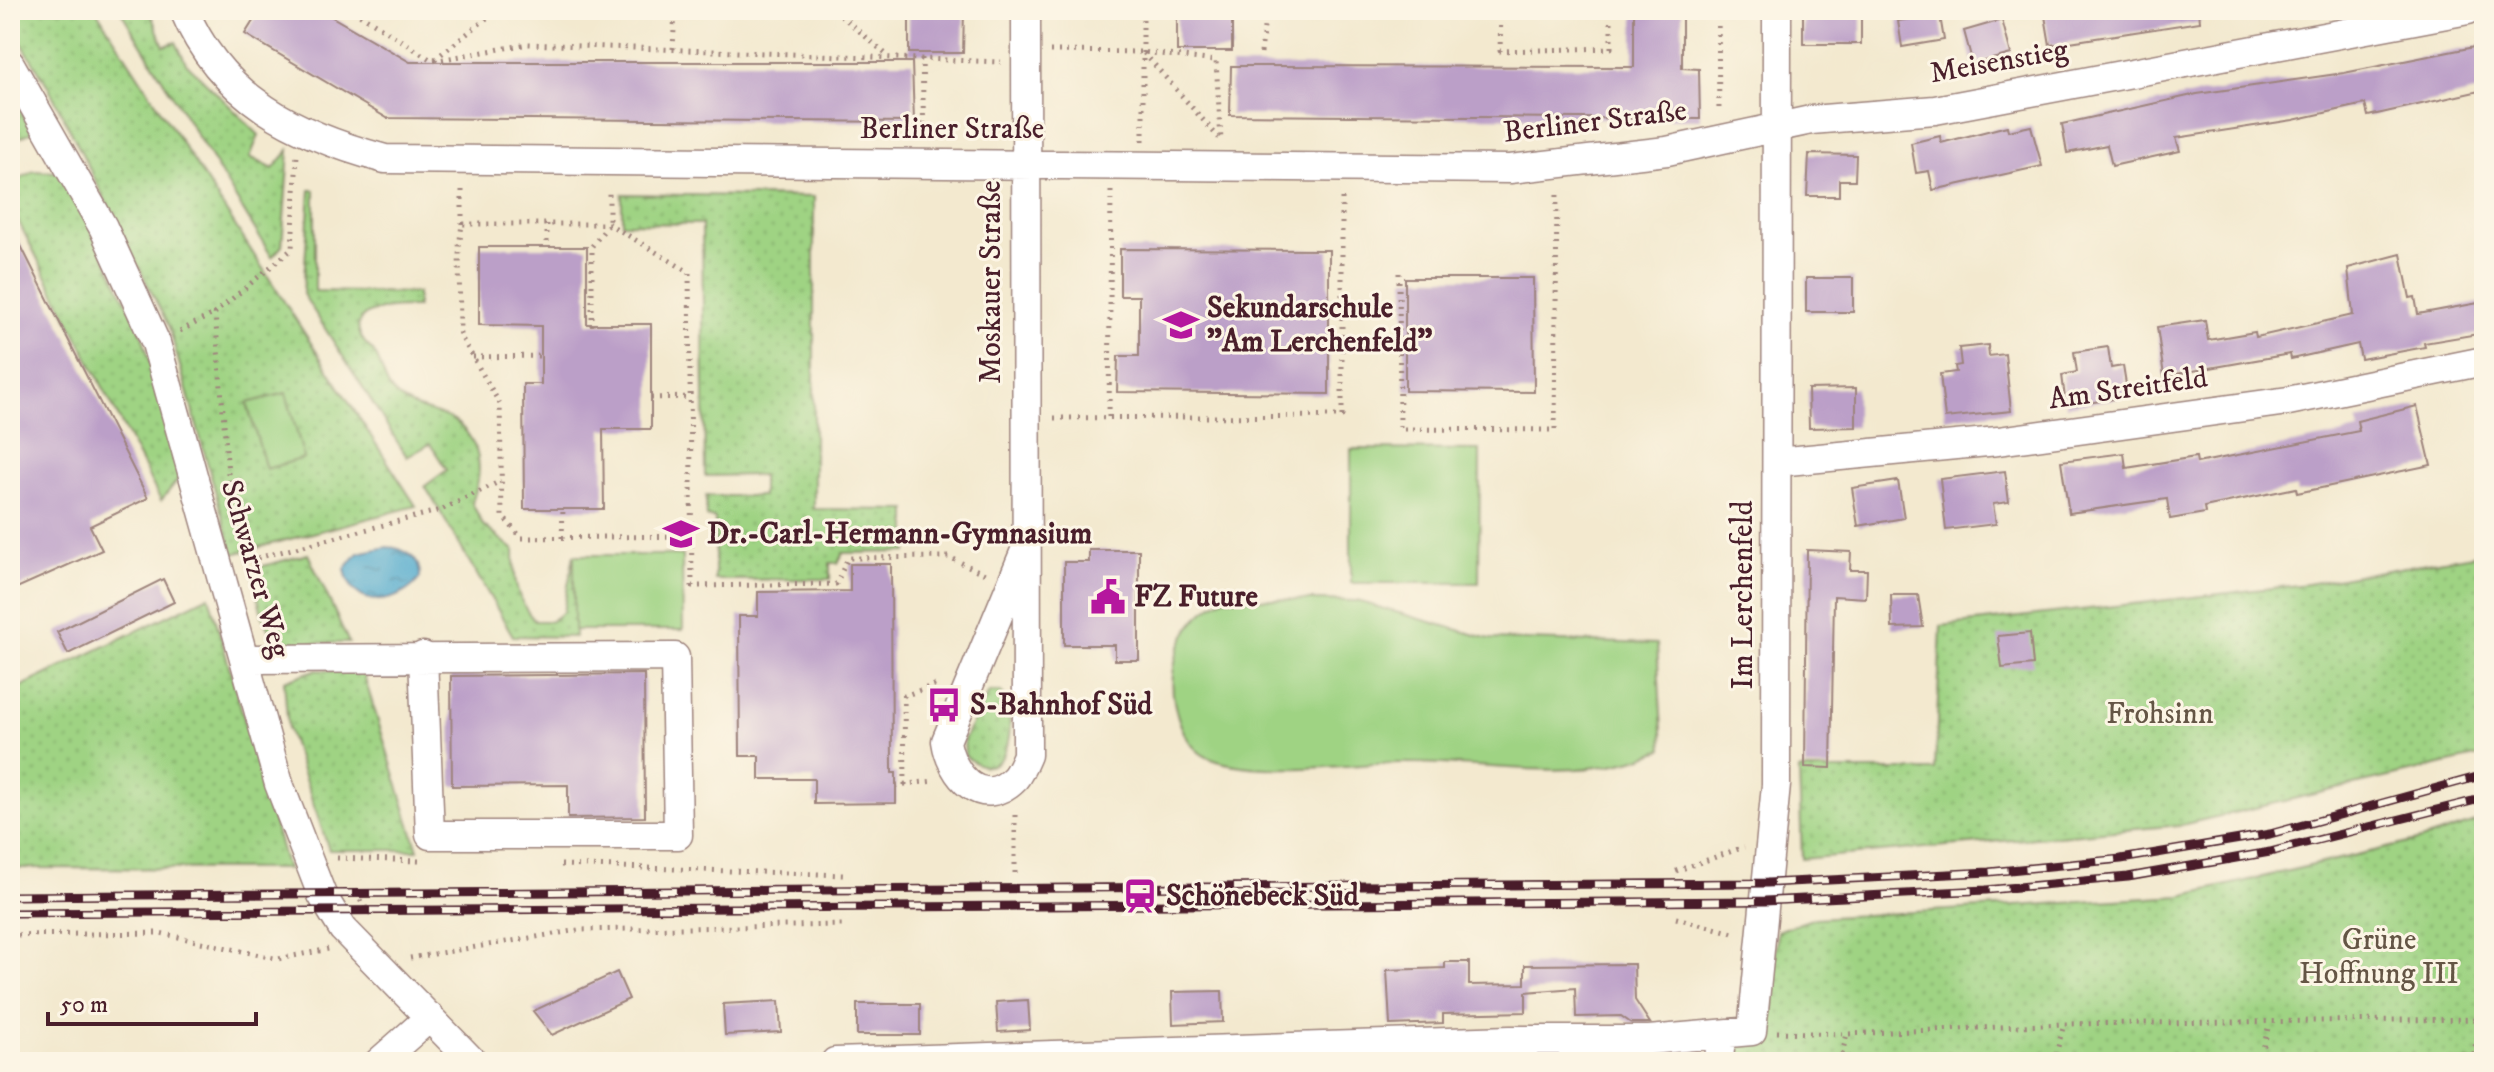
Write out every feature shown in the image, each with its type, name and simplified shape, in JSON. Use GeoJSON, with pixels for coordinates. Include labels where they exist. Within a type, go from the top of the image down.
{"type":"FeatureCollection","features":[{"type":"Feature","properties":{"kind":"street","name":"Berliner Straße"},"geometry":{"type":"LineString","coordinates":[[184,10],[198,44],[220,72],[249,97],[298,129],[343,148],[385,159],[462,162],[1142,164],[1220,152],[1342,166],[1510,169],[1667,151],[1777,127]]}},
{"type":"Feature","properties":{"kind":"street","name":"Moskauer Straße"},"geometry":{"type":"LineString","coordinates":[[1016,777],[1027,755],[1029,724],[1024,553],[1026,10]]}},
{"type":"Feature","properties":{"kind":"street","name":"Im Lerchenfeld"},"geometry":{"type":"LineString","coordinates":[[1752,1031],[1776,785],[1777,10]]}},
{"type":"Feature","properties":{"kind":"street","name":"Meisenstieg"},"geometry":{"type":"LineString","coordinates":[[1777,127],[1811,120],[1935,110],[2468,10]]}},
{"type":"Feature","properties":{"kind":"street","name":"Schwarzer Weg"},"geometry":{"type":"LineString","coordinates":[[10,64],[103,227],[156,343],[279,784],[330,912],[352,940],[473,1062]]}},
{"type":"Feature","properties":{"kind":"street","name":"Am Streitfeld"},"geometry":{"type":"LineString","coordinates":[[1777,462],[1998,441],[2273,404],[2484,361]]}},
{"type":"Feature","properties":{"kind":"street","name":"Moskauer Straße"},"geometry":{"type":"LineString","coordinates":[[954,769],[946,741],[1024,553]]}},
{"type":"Feature","properties":{"kind":"street"},"geometry":{"type":"LineString","coordinates":[[245,659],[423,656],[675,657],[678,835],[430,835],[423,656]]}},
{"type":"Feature","properties":{"kind":"street"},"geometry":{"type":"LineString","coordinates":[[954,769],[961,780],[979,790],[998,788],[1016,777]]}},
{"type":"Feature","properties":{"kind":"street"},"geometry":{"type":"LineString","coordinates":[[379,1062],[430,1017]]}},
{"type":"Feature","properties":{"kind":"street"},"geometry":{"type":"LineString","coordinates":[[835,1062],[1507,1051],[1752,1031]]}},
{"type":"Feature","properties":{"kind":"street"},"geometry":{"type":"LineString","coordinates":[[1719,1062],[1721,1034]]}},
{"type":"Feature","properties":{"kind":"path"},"geometry":{"type":"LineString","coordinates":[[353,10],[433,61],[528,44],[922,58],[1143,52],[1216,61],[1220,152]]}},
{"type":"Feature","properties":{"kind":"path"},"geometry":{"type":"LineString","coordinates":[[433,61],[497,10]]}},
{"type":"Feature","properties":{"kind":"path"},"geometry":{"type":"LineString","coordinates":[[673,49],[675,10]]}},
{"type":"Feature","properties":{"kind":"path"},"geometry":{"type":"LineString","coordinates":[[835,10],[888,56]]}},
{"type":"Feature","properties":{"kind":"path"},"geometry":{"type":"LineString","coordinates":[[1142,164],[1143,10]]}},
{"type":"Feature","properties":{"kind":"path"},"geometry":{"type":"LineString","coordinates":[[1261,53],[1266,10]]}},
{"type":"Feature","properties":{"kind":"path"},"geometry":{"type":"LineString","coordinates":[[1501,10],[1500,51],[1611,48],[1611,10]]}},
{"type":"Feature","properties":{"kind":"path"},"geometry":{"type":"LineString","coordinates":[[1718,10],[1719,139]]}},
{"type":"Feature","properties":{"kind":"path"},"geometry":{"type":"LineString","coordinates":[[1143,52],[1220,152]]}},
{"type":"Feature","properties":{"kind":"path"},"geometry":{"type":"LineString","coordinates":[[922,58],[925,163]]}},
{"type":"Feature","properties":{"kind":"path"},"geometry":{"type":"LineString","coordinates":[[156,343],[215,313],[292,249],[298,129]]}},
{"type":"Feature","properties":{"kind":"path"},"geometry":{"type":"LineString","coordinates":[[462,162],[460,335],[500,404],[502,516],[522,538],[692,536]]}},
{"type":"Feature","properties":{"kind":"path"},"geometry":{"type":"LineString","coordinates":[[592,326],[592,246],[609,224],[610,162]]}},
{"type":"Feature","properties":{"kind":"path"},"geometry":{"type":"LineString","coordinates":[[1109,417],[1111,164]]}},
{"type":"Feature","properties":{"kind":"path"},"geometry":{"type":"LineString","coordinates":[[1399,273],[1400,429],[1555,430],[1557,164]]}},
{"type":"Feature","properties":{"kind":"path"},"geometry":{"type":"LineString","coordinates":[[1025,418],[1342,416],[1342,166]]}},
{"type":"Feature","properties":{"kind":"path"},"geometry":{"type":"LineString","coordinates":[[462,224],[609,224],[689,272],[692,586],[836,584],[848,558],[949,557],[1012,587]]}},
{"type":"Feature","properties":{"kind":"path"},"geometry":{"type":"LineString","coordinates":[[547,224],[547,247]]}},
{"type":"Feature","properties":{"kind":"path"},"geometry":{"type":"LineString","coordinates":[[215,313],[231,511]]}},
{"type":"Feature","properties":{"kind":"path"},"geometry":{"type":"LineString","coordinates":[[473,357],[541,356]]}},
{"type":"Feature","properties":{"kind":"path"},"geometry":{"type":"LineString","coordinates":[[651,398],[691,397]]}},
{"type":"Feature","properties":{"kind":"path"},"geometry":{"type":"LineString","coordinates":[[218,568],[441,510],[501,481]]}},
{"type":"Feature","properties":{"kind":"path"},"geometry":{"type":"LineString","coordinates":[[562,538],[563,509]]}},
{"type":"Feature","properties":{"kind":"path"},"geometry":{"type":"LineString","coordinates":[[905,785],[904,696],[976,671]]}},
{"type":"Feature","properties":{"kind":"path"},"geometry":{"type":"LineString","coordinates":[[896,785],[932,783],[954,769]]}},
{"type":"Feature","properties":{"kind":"path"},"geometry":{"type":"LineString","coordinates":[[1015,873],[1016,777]]}},
{"type":"Feature","properties":{"kind":"path"},"geometry":{"type":"LineString","coordinates":[[1676,871],[1772,837]]}},
{"type":"Feature","properties":{"kind":"path"},"geometry":{"type":"LineString","coordinates":[[306,857],[427,861]]}},
{"type":"Feature","properties":{"kind":"path"},"geometry":{"type":"LineString","coordinates":[[553,865],[844,875]]}},
{"type":"Feature","properties":{"kind":"path"},"geometry":{"type":"LineString","coordinates":[[1676,918],[1760,939]]}},
{"type":"Feature","properties":{"kind":"path"},"geometry":{"type":"LineString","coordinates":[[386,972],[397,960],[578,930],[843,925]]}},
{"type":"Feature","properties":{"kind":"path"},"geometry":{"type":"LineString","coordinates":[[10,935],[160,933],[278,959],[318,954],[352,940]]}},
{"type":"Feature","properties":{"kind":"path"},"geometry":{"type":"LineString","coordinates":[[1752,1031],[1847,1034],[2064,1024],[2269,1024],[2483,1019],[2471,1062]]}},
{"type":"Feature","properties":{"kind":"path"},"geometry":{"type":"LineString","coordinates":[[2054,1062],[2064,1024]]}},
{"type":"Feature","properties":{"kind":"path"},"geometry":{"type":"LineString","coordinates":[[2260,1062],[2269,1024]]}},
{"type":"Feature","properties":{"kind":"path"},"geometry":{"type":"LineString","coordinates":[[1840,1062],[1847,1034]]}},
{"type":"Feature","properties":{"kind":"green space"},"geometry":{"type":"Polygon","coordinates":[[[10,10],[96,10],[416,506],[233,554],[169,327],[48,86],[10,24],[10,10]]]}},
{"type":"Feature","properties":{"kind":"green space"},"geometry":{"type":"Polygon","coordinates":[[[120,10],[149,10],[164,46],[176,42],[186,63],[259,135],[250,157],[273,169],[289,150],[282,246],[272,257],[120,10]]]}},
{"type":"Feature","properties":{"kind":"green space"},"geometry":{"type":"Polygon","coordinates":[[[10,89],[32,132],[10,142],[10,89]]]}},
{"type":"Feature","properties":{"kind":"green space"},"geometry":{"type":"Polygon","coordinates":[[[34,171],[58,172],[78,202],[141,331],[180,464],[179,478],[161,501],[10,205],[10,184],[34,171]]]}},
{"type":"Feature","properties":{"kind":"green space"},"geometry":{"type":"Polygon","coordinates":[[[310,190],[315,190],[315,291],[417,293],[417,307],[386,308],[360,320],[363,340],[375,354],[387,382],[398,397],[452,420],[472,441],[479,467],[472,503],[483,525],[514,550],[517,588],[523,605],[535,621],[551,621],[563,612],[574,555],[575,637],[513,636],[425,486],[447,470],[430,444],[407,457],[303,294],[310,190]]]}},
{"type":"Feature","properties":{"kind":"green space"},"geometry":{"type":"Polygon","coordinates":[[[622,194],[814,197],[814,509],[907,510],[907,552],[843,553],[838,563],[830,563],[830,579],[715,580],[715,518],[706,517],[706,496],[762,496],[762,475],[705,476],[702,224],[622,223],[622,194]]]}},
{"type":"Feature","properties":{"kind":"green space"},"geometry":{"type":"Polygon","coordinates":[[[286,393],[304,458],[266,469],[247,403],[286,393]]]}},
{"type":"Feature","properties":{"kind":"green space"},"geometry":{"type":"Polygon","coordinates":[[[1351,449],[1480,450],[1479,583],[1351,583],[1351,449]]]}},
{"type":"Feature","properties":{"kind":"green space","name":"Frohsinn"},"geometry":{"type":"Polygon","coordinates":[[[2484,553],[2484,755],[2181,825],[1802,859],[1799,770],[1935,770],[1941,626],[2307,584],[2484,553]]]}},
{"type":"Feature","properties":{"kind":"green space"},"geometry":{"type":"Polygon","coordinates":[[[308,554],[349,643],[287,641],[276,637],[263,616],[252,569],[308,554]]]}},
{"type":"Feature","properties":{"kind":"green space"},"geometry":{"type":"Polygon","coordinates":[[[574,555],[682,555],[683,630],[574,630],[574,555]]]}},
{"type":"Feature","properties":{"kind":"green space"},"geometry":{"type":"Polygon","coordinates":[[[209,596],[287,869],[10,868],[10,692],[209,596]]]}},
{"type":"Feature","properties":{"kind":"green space"},"geometry":{"type":"Polygon","coordinates":[[[1225,598],[1357,601],[1490,639],[1657,644],[1663,749],[1599,767],[1566,770],[1431,763],[1272,768],[1223,763],[1205,756],[1189,741],[1175,708],[1173,674],[1178,650],[1189,629],[1204,611],[1225,598]]]}},
{"type":"Feature","properties":{"kind":"green space"},"geometry":{"type":"Polygon","coordinates":[[[315,670],[363,673],[418,850],[329,850],[288,729],[284,681],[315,670]]]}},
{"type":"Feature","properties":{"kind":"green space"},"geometry":{"type":"Polygon","coordinates":[[[989,692],[1001,692],[1009,717],[1009,733],[1001,758],[992,765],[980,765],[965,756],[964,739],[989,692]]]}},
{"type":"Feature","properties":{"kind":"green space","name":"Grüne Hoffnung III"},"geometry":{"type":"Polygon","coordinates":[[[2484,819],[2484,1062],[1734,1062],[1739,1043],[1771,1039],[1777,931],[1815,918],[2181,896],[2421,840],[2484,819]]]}},
{"type":"Feature","properties":{"kind":"water"},"geometry":{"type":"Polygon","coordinates":[[[387,547],[411,555],[418,565],[420,578],[411,587],[389,599],[366,598],[349,583],[345,569],[358,553],[387,547]]]}},
{"type":"Feature","properties":{"kind":"building"},"geometry":{"type":"Polygon","coordinates":[[[260,10],[320,10],[410,62],[912,62],[914,122],[387,118],[245,34],[260,10]]]}},
{"type":"Feature","properties":{"kind":"building"},"geometry":{"type":"Polygon","coordinates":[[[909,10],[964,10],[963,53],[909,53],[909,10]]]}},
{"type":"Feature","properties":{"kind":"building"},"geometry":{"type":"Polygon","coordinates":[[[1177,10],[1232,10],[1232,51],[1177,51],[1177,10]]]}},
{"type":"Feature","properties":{"kind":"building"},"geometry":{"type":"Polygon","coordinates":[[[1634,10],[1682,10],[1682,68],[1699,69],[1700,119],[1230,115],[1231,66],[1634,67],[1634,10]]]}},
{"type":"Feature","properties":{"kind":"building"},"geometry":{"type":"Polygon","coordinates":[[[1803,10],[1861,10],[1861,44],[1803,44],[1803,10]]]}},
{"type":"Feature","properties":{"kind":"building"},"geometry":{"type":"Polygon","coordinates":[[[1917,10],[1939,10],[1944,40],[1902,47],[1898,21],[1918,18],[1917,10]]]}},
{"type":"Feature","properties":{"kind":"building"},"geometry":{"type":"Polygon","coordinates":[[[2044,10],[2199,10],[2200,22],[2050,45],[2044,10]]]}},
{"type":"Feature","properties":{"kind":"building"},"geometry":{"type":"Polygon","coordinates":[[[2002,20],[2011,54],[1973,64],[1964,31],[2002,20]]]}},
{"type":"Feature","properties":{"kind":"building"},"geometry":{"type":"Polygon","coordinates":[[[2484,45],[2484,90],[2368,116],[2365,104],[2293,120],[2176,138],[2180,151],[2112,166],[2107,145],[2067,153],[2062,124],[2197,94],[2344,73],[2484,45]]]}},
{"type":"Feature","properties":{"kind":"building"},"geometry":{"type":"Polygon","coordinates":[[[2007,126],[2008,131],[2031,126],[2042,166],[1933,190],[1929,171],[1916,173],[1911,143],[1940,136],[1941,143],[2007,126]]]}},
{"type":"Feature","properties":{"kind":"building"},"geometry":{"type":"Polygon","coordinates":[[[1809,154],[1856,155],[1855,180],[1839,180],[1839,196],[1807,196],[1809,154]]]}},
{"type":"Feature","properties":{"kind":"building"},"geometry":{"type":"Polygon","coordinates":[[[10,224],[148,498],[90,526],[102,550],[10,591],[10,224]]]}},
{"type":"Feature","properties":{"kind":"building"},"geometry":{"type":"Polygon","coordinates":[[[479,247],[587,247],[587,324],[651,324],[651,429],[603,429],[604,509],[524,509],[523,384],[541,384],[541,326],[479,325],[479,247]]]}},
{"type":"Feature","properties":{"kind":"building"},"geometry":{"type":"Polygon","coordinates":[[[1120,249],[1329,250],[1329,394],[1117,392],[1118,356],[1139,356],[1139,296],[1120,296],[1120,249]]]}},
{"type":"Feature","properties":{"kind":"building"},"geometry":{"type":"Polygon","coordinates":[[[2401,254],[2410,298],[2415,297],[2418,314],[2484,302],[2484,333],[2424,343],[2425,347],[2361,359],[2358,344],[2291,359],[2290,354],[2164,376],[2157,327],[2205,320],[2208,340],[2255,332],[2256,337],[2353,315],[2348,268],[2401,254]]]}},
{"type":"Feature","properties":{"kind":"building"},"geometry":{"type":"Polygon","coordinates":[[[1405,278],[1533,278],[1534,392],[1405,391],[1405,278]]]}},
{"type":"Feature","properties":{"kind":"building"},"geometry":{"type":"Polygon","coordinates":[[[1806,278],[1853,278],[1853,312],[1806,312],[1806,278]]]}},
{"type":"Feature","properties":{"kind":"building"},"geometry":{"type":"Polygon","coordinates":[[[1988,345],[1989,356],[2005,354],[2011,411],[1945,418],[1940,374],[1956,372],[1955,366],[1961,365],[1959,348],[1988,345]]]}},
{"type":"Feature","properties":{"kind":"building"},"geometry":{"type":"Polygon","coordinates":[[[2108,347],[2111,368],[2123,366],[2128,397],[2066,406],[2062,375],[2077,372],[2074,352],[2108,347]]]}},
{"type":"Feature","properties":{"kind":"building"},"geometry":{"type":"Polygon","coordinates":[[[1856,388],[1856,427],[1809,428],[1808,389],[1856,388]]]}},
{"type":"Feature","properties":{"kind":"building"},"geometry":{"type":"Polygon","coordinates":[[[2417,406],[2431,465],[2297,493],[2296,488],[2204,507],[2205,513],[2170,519],[2167,499],[2069,513],[2061,461],[2124,453],[2126,468],[2196,457],[2197,463],[2359,431],[2357,421],[2417,406]]]}},
{"type":"Feature","properties":{"kind":"building"},"geometry":{"type":"Polygon","coordinates":[[[2005,471],[2009,502],[1993,504],[1996,524],[1946,530],[1940,479],[2005,471]]]}},
{"type":"Feature","properties":{"kind":"building"},"geometry":{"type":"Polygon","coordinates":[[[1898,481],[1904,518],[1858,526],[1852,488],[1898,481]]]}},
{"type":"Feature","properties":{"kind":"building","name":"FZ Future"},"geometry":{"type":"Polygon","coordinates":[[[1089,550],[1139,550],[1139,660],[1115,660],[1115,645],[1064,645],[1064,562],[1089,562],[1089,550]]]}},
{"type":"Feature","properties":{"kind":"building"},"geometry":{"type":"Polygon","coordinates":[[[1807,550],[1851,552],[1850,570],[1867,570],[1866,598],[1834,596],[1831,768],[1805,767],[1807,550]]]}},
{"type":"Feature","properties":{"kind":"building"},"geometry":{"type":"Polygon","coordinates":[[[850,564],[891,564],[892,773],[896,773],[896,803],[814,804],[814,779],[759,779],[759,756],[740,756],[739,616],[758,616],[758,592],[850,591],[850,564]]]}},
{"type":"Feature","properties":{"kind":"building"},"geometry":{"type":"Polygon","coordinates":[[[163,579],[174,602],[68,654],[57,632],[163,579]]]}},
{"type":"Feature","properties":{"kind":"building"},"geometry":{"type":"Polygon","coordinates":[[[1891,595],[1918,595],[1923,627],[1892,628],[1891,595]]]}},
{"type":"Feature","properties":{"kind":"building"},"geometry":{"type":"Polygon","coordinates":[[[2030,633],[2033,665],[2002,668],[1998,636],[2030,633]]]}},
{"type":"Feature","properties":{"kind":"building"},"geometry":{"type":"Polygon","coordinates":[[[644,674],[645,817],[568,818],[568,785],[452,786],[451,676],[644,674]]]}},
{"type":"Feature","properties":{"kind":"building"},"geometry":{"type":"Polygon","coordinates":[[[1445,962],[1469,962],[1469,985],[1525,984],[1525,965],[1634,964],[1635,1000],[1650,1023],[1631,1023],[1621,1016],[1576,1017],[1575,988],[1526,992],[1526,1012],[1443,1014],[1443,1023],[1390,1025],[1387,970],[1445,968],[1445,962]]]}},
{"type":"Feature","properties":{"kind":"building"},"geometry":{"type":"Polygon","coordinates":[[[617,972],[629,999],[552,1035],[533,1011],[617,972]]]}},
{"type":"Feature","properties":{"kind":"building"},"geometry":{"type":"Polygon","coordinates":[[[1222,991],[1223,1022],[1173,1024],[1172,992],[1222,991]]]}},
{"type":"Feature","properties":{"kind":"building"},"geometry":{"type":"Polygon","coordinates":[[[1028,1000],[1030,1030],[998,1032],[996,1002],[1028,1000]]]}},
{"type":"Feature","properties":{"kind":"building"},"geometry":{"type":"Polygon","coordinates":[[[779,1001],[781,1032],[725,1035],[723,1004],[779,1001]]]}},
{"type":"Feature","properties":{"kind":"building"},"geometry":{"type":"Polygon","coordinates":[[[857,1004],[920,1004],[920,1035],[857,1035],[857,1004]]]}},
{"type":"Feature","properties":{"kind":"railway"},"geometry":{"type":"LineString","coordinates":[[10,896],[1767,883],[1989,872],[2121,859],[2270,834],[2484,775]]}},
{"type":"Feature","properties":{"kind":"railway"},"geometry":{"type":"LineString","coordinates":[[10,913],[1765,901],[1986,890],[2128,877],[2270,852],[2484,798]]}},
{"type":"Feature","properties":{"kind":"place","name":"Sekundarschule \"Am Lerchenfeld\""},"geometry":{"type":"Point","coordinates":[1181,325]}},
{"type":"Feature","properties":{"kind":"place","name":"Dr.-Carl-Hermann-Gymnasium"},"geometry":{"type":"Point","coordinates":[681,534]}},
{"type":"Feature","properties":{"kind":"place","name":"FZ Future"},"geometry":{"type":"Point","coordinates":[1108,597]}},
{"type":"Feature","properties":{"kind":"place","name":"S-Bahnhof Süd"},"geometry":{"type":"Point","coordinates":[944,705]}},
{"type":"Feature","properties":{"kind":"place","name":"Schönebeck Süd"},"geometry":{"type":"Point","coordinates":[1140,896]}}]}
